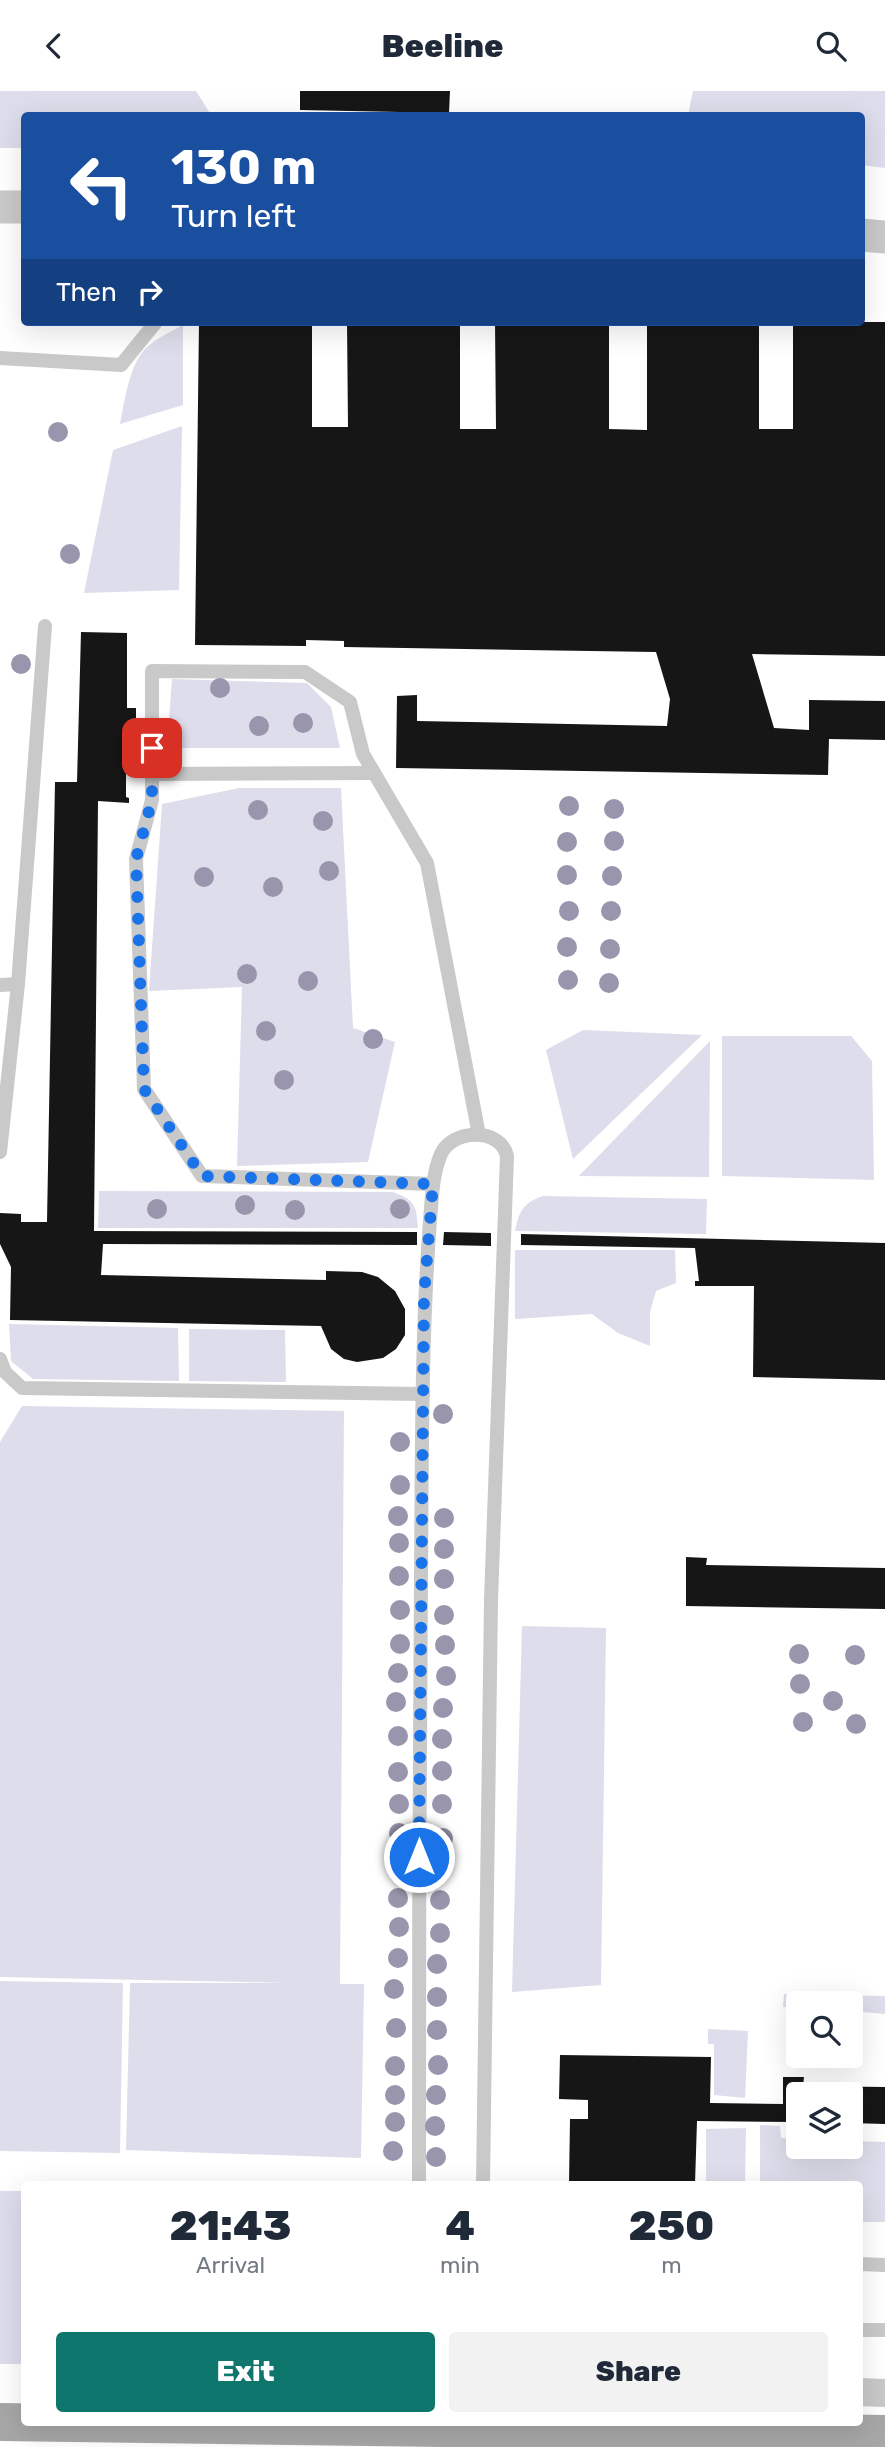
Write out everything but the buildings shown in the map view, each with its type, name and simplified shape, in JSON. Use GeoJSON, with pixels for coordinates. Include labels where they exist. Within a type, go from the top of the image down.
{"type":"FeatureCollection","features":[{"type":"Feature","properties":{"kind":"main road"},"geometry":{"type":"LineString","coordinates":[[0,2423],[21,2423]]}},
{"type":"Feature","properties":{"kind":"main road"},"geometry":{"type":"LineString","coordinates":[[525,2426],[885,2434]]}},
{"type":"Feature","properties":{"kind":"street"},"geometry":{"type":"LineString","coordinates":[[0,207],[21,207]]}},
{"type":"Feature","properties":{"kind":"street"},"geometry":{"type":"LineString","coordinates":[[865,235],[885,237]]}},
{"type":"Feature","properties":{"kind":"street"},"geometry":{"type":"LineString","coordinates":[[863,2392],[885,2393]]}},
{"type":"Feature","properties":{"kind":"lane"},"geometry":{"type":"LineString","coordinates":[[0,358],[121,365],[153,326]]}},
{"type":"Feature","properties":{"kind":"lane"},"geometry":{"type":"LineString","coordinates":[[0,1152],[18,984],[45,626]]}},
{"type":"Feature","properties":{"kind":"lane"},"geometry":{"type":"LineString","coordinates":[[433,1184],[202,1176],[144,1089],[136,859],[152,800],[152,671],[305,672],[350,702],[363,754],[427,863],[479,1135]]}},
{"type":"Feature","properties":{"kind":"lane"},"geometry":{"type":"LineString","coordinates":[[152,774],[374,773]]}},
{"type":"Feature","properties":{"kind":"lane"},"geometry":{"type":"LineString","coordinates":[[0,985],[18,984]]}},
{"type":"Feature","properties":{"kind":"lane"},"geometry":{"type":"LineString","coordinates":[[419,2181],[419,1762],[424,1296],[433,1184],[442,1151],[457,1139],[479,1135],[498,1139],[505,1148],[506,1156],[491,1613],[483,2181]]}},
{"type":"Feature","properties":{"kind":"lane"},"geometry":{"type":"LineString","coordinates":[[2,1369],[22,1388],[423,1394]]}},
{"type":"Feature","properties":{"kind":"lane"},"geometry":{"type":"LineString","coordinates":[[863,2264],[885,2265]]}},
{"type":"Feature","properties":{"kind":"lane"},"geometry":{"type":"LineString","coordinates":[[863,2330],[885,2330]]}},
{"type":"Feature","properties":{"kind":"shaded area"},"geometry":{"type":"Polygon","coordinates":[[[0,91],[196,91],[209,112],[21,112],[21,148],[0,148],[0,91]]]}},
{"type":"Feature","properties":{"kind":"shaded area"},"geometry":{"type":"Polygon","coordinates":[[[693,91],[885,91],[885,168],[865,166],[865,112],[689,112],[693,91]]]}},
{"type":"Feature","properties":{"kind":"shaded area"},"geometry":{"type":"Polygon","coordinates":[[[183,326],[183,405],[120,424],[130,378],[137,361],[155,341],[183,326]]]}},
{"type":"Feature","properties":{"kind":"shaded area"},"geometry":{"type":"Polygon","coordinates":[[[182,426],[179,590],[84,593],[113,450],[182,426]]]}},
{"type":"Feature","properties":{"kind":"shaded area"},"geometry":{"type":"Polygon","coordinates":[[[172,679],[307,683],[331,707],[340,748],[167,748],[172,679]]]}},
{"type":"Feature","properties":{"kind":"shaded area"},"geometry":{"type":"Polygon","coordinates":[[[239,788],[341,788],[353,1028],[395,1042],[368,1162],[237,1166],[242,987],[149,991],[162,804],[239,788]]]}},
{"type":"Feature","properties":{"kind":"shaded area"},"geometry":{"type":"Polygon","coordinates":[[[583,1030],[702,1035],[573,1159],[546,1050],[583,1030]]]}},
{"type":"Feature","properties":{"kind":"shaded area"},"geometry":{"type":"Polygon","coordinates":[[[722,1036],[851,1036],[872,1061],[874,1180],[722,1176],[722,1036]]]}},
{"type":"Feature","properties":{"kind":"shaded area"},"geometry":{"type":"Polygon","coordinates":[[[710,1041],[709,1177],[579,1176],[710,1041]]]}},
{"type":"Feature","properties":{"kind":"shaded area"},"geometry":{"type":"Polygon","coordinates":[[[99,1191],[393,1192],[413,1204],[418,1228],[98,1228],[99,1191]]]}},
{"type":"Feature","properties":{"kind":"shaded area"},"geometry":{"type":"Polygon","coordinates":[[[543,1196],[707,1199],[706,1234],[515,1231],[523,1209],[543,1196]]]}},
{"type":"Feature","properties":{"kind":"shaded area"},"geometry":{"type":"Polygon","coordinates":[[[515,1250],[675,1250],[676,1283],[656,1291],[650,1312],[650,1346],[618,1333],[592,1314],[515,1319],[515,1250]]]}},
{"type":"Feature","properties":{"kind":"shaded area"},"geometry":{"type":"Polygon","coordinates":[[[9,1324],[178,1328],[179,1381],[33,1379],[11,1361],[9,1324]]]}},
{"type":"Feature","properties":{"kind":"shaded area"},"geometry":{"type":"Polygon","coordinates":[[[189,1329],[285,1330],[286,1382],[189,1381],[189,1329]]]}},
{"type":"Feature","properties":{"kind":"shaded area"},"geometry":{"type":"Polygon","coordinates":[[[22,1406],[344,1411],[340,1984],[364,1984],[361,2158],[126,2150],[130,1983],[287,1983],[0,1977],[0,1442],[22,1406]]]}},
{"type":"Feature","properties":{"kind":"shaded area"},"geometry":{"type":"Polygon","coordinates":[[[522,1626],[606,1628],[601,1985],[512,1992],[522,1626]]]}},
{"type":"Feature","properties":{"kind":"shaded area"},"geometry":{"type":"Polygon","coordinates":[[[0,1981],[123,1983],[120,2153],[0,2151],[0,1981]]]}},
{"type":"Feature","properties":{"kind":"shaded area"},"geometry":{"type":"Polygon","coordinates":[[[784,1994],[786,1994],[786,2007],[783,2007],[784,1994]]]}},
{"type":"Feature","properties":{"kind":"shaded area"},"geometry":{"type":"Polygon","coordinates":[[[863,1996],[885,1996],[885,2014],[863,2012],[863,1996]]]}},
{"type":"Feature","properties":{"kind":"shaded area"},"geometry":{"type":"Polygon","coordinates":[[[708,2029],[748,2031],[745,2098],[714,2095],[714,2044],[708,2044],[708,2029]]]}},
{"type":"Feature","properties":{"kind":"shaded area"},"geometry":{"type":"Polygon","coordinates":[[[760,2125],[780,2126],[781,2138],[786,2138],[786,2159],[863,2159],[863,2141],[885,2142],[885,2222],[863,2222],[863,2181],[760,2181],[760,2125]]]}},
{"type":"Feature","properties":{"kind":"shaded area"},"geometry":{"type":"Polygon","coordinates":[[[746,2128],[745,2181],[706,2181],[706,2129],[746,2128]]]}},
{"type":"Feature","properties":{"kind":"shaded area"},"geometry":{"type":"Polygon","coordinates":[[[0,2191],[21,2191],[21,2364],[0,2364],[0,2191]]]}},
{"type":"Feature","properties":{"kind":"route"},"geometry":{"type":"LineString","coordinates":[[152,748],[152,800],[136,859],[144,1089],[202,1176],[433,1184],[424,1296],[419,1857]]}}]}
